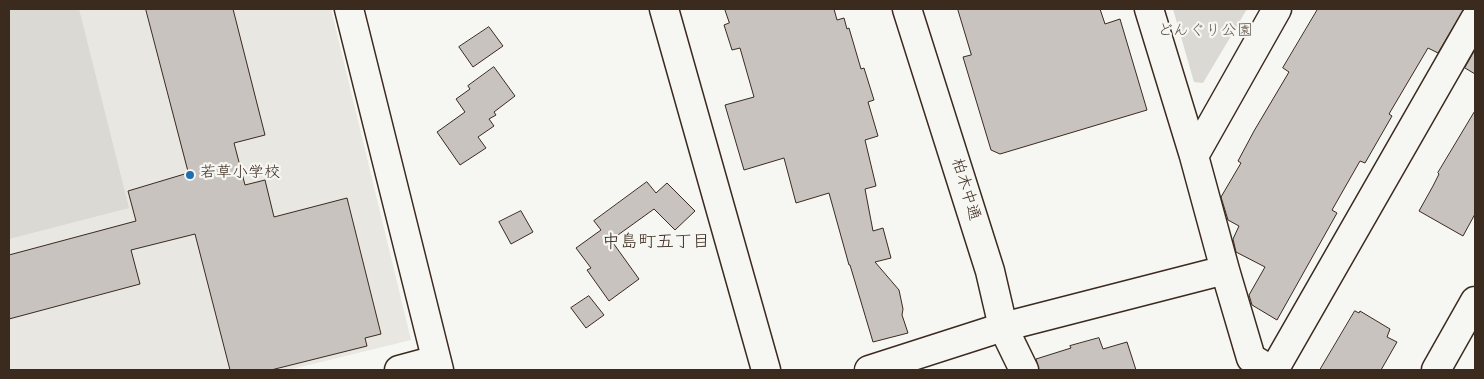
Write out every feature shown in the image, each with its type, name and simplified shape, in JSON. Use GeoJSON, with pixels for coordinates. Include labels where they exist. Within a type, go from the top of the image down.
{"type":"FeatureCollection","features":[{"type":"Feature","properties":{"kind":"street"},"geometry":{"type":"LineString","coordinates":[[349,9],[438,365],[399,370]]}},
{"type":"Feature","properties":{"kind":"street"},"geometry":{"type":"LineString","coordinates":[[664,9],[766,370]]}},
{"type":"Feature","properties":{"kind":"street","name":"柏木中通"},"geometry":{"type":"LineString","coordinates":[[907,9],[990,271],[1003,327],[1024,370]]}},
{"type":"Feature","properties":{"kind":"street"},"geometry":{"type":"LineString","coordinates":[[1149,9],[1194,156],[1225,270],[1252,358],[1272,370],[1475,19]]}},
{"type":"Feature","properties":{"kind":"street"},"geometry":{"type":"LineString","coordinates":[[1194,156],[1277,9]]}},
{"type":"Feature","properties":{"kind":"street"},"geometry":{"type":"LineString","coordinates":[[869,370],[1003,327],[1225,270]]}},
{"type":"Feature","properties":{"kind":"street"},"geometry":{"type":"LineString","coordinates":[[1436,370],[1475,301]]}},
{"type":"Feature","properties":{"kind":"shaded area","name":"若草小学校"},"geometry":{"type":"Polygon","coordinates":[[[9,9],[331,9],[411,340],[288,370],[9,370],[9,9]]]}},
{"type":"Feature","properties":{"kind":"green space"},"geometry":{"type":"Polygon","coordinates":[[[9,9],[79,9],[129,208],[9,239],[9,9]]]}},
{"type":"Feature","properties":{"kind":"green space","name":"どんぐり公園"},"geometry":{"type":"Polygon","coordinates":[[[1173,9],[1247,9],[1203,83],[1194,82],[1173,9]]]}},
{"type":"Feature","properties":{"kind":"building"},"geometry":{"type":"Polygon","coordinates":[[[146,9],[233,9],[265,135],[234,143],[245,185],[265,180],[274,217],[347,198],[381,334],[365,338],[367,346],[271,370],[230,370],[195,234],[131,250],[140,284],[9,319],[9,255],[136,221],[128,191],[188,173],[146,9]]]}},
{"type":"Feature","properties":{"kind":"building"},"geometry":{"type":"Polygon","coordinates":[[[725,9],[834,9],[837,20],[844,18],[847,29],[849,28],[861,69],[864,68],[874,100],[868,102],[878,136],[865,140],[876,186],[865,189],[873,231],[883,228],[891,258],[875,262],[899,290],[903,309],[902,315],[908,333],[873,342],[829,193],[796,203],[784,158],[744,170],[725,105],[754,97],[740,48],[732,50],[724,25],[729,23],[725,9]]]}},
{"type":"Feature","properties":{"kind":"building"},"geometry":{"type":"Polygon","coordinates":[[[958,9],[1100,9],[1105,24],[1120,19],[1147,110],[1000,154],[991,150],[963,57],[971,55],[958,9]]]}},
{"type":"Feature","properties":{"kind":"building"},"geometry":{"type":"Polygon","coordinates":[[[1318,9],[1464,9],[1438,53],[1428,48],[1389,114],[1392,116],[1365,163],[1360,161],[1332,210],[1337,213],[1277,320],[1252,305],[1249,295],[1265,267],[1236,252],[1233,239],[1239,226],[1228,220],[1221,197],[1241,163],[1238,161],[1254,131],[1289,72],[1283,68],[1318,9]]]}},
{"type":"Feature","properties":{"kind":"building"},"geometry":{"type":"Polygon","coordinates":[[[489,27],[503,46],[473,67],[459,47],[489,27]]]}},
{"type":"Feature","properties":{"kind":"building"},"geometry":{"type":"Polygon","coordinates":[[[1475,50],[1475,74],[1465,68],[1475,50]]]}},
{"type":"Feature","properties":{"kind":"building"},"geometry":{"type":"Polygon","coordinates":[[[494,67],[515,96],[494,112],[496,115],[489,119],[494,126],[478,137],[486,148],[460,165],[437,132],[465,112],[456,99],[470,89],[468,86],[494,67]]]}},
{"type":"Feature","properties":{"kind":"building"},"geometry":{"type":"Polygon","coordinates":[[[1475,111],[1475,214],[1463,236],[1419,211],[1438,173],[1475,111]]]}},
{"type":"Feature","properties":{"kind":"building"},"geometry":{"type":"Polygon","coordinates":[[[647,182],[656,193],[667,183],[695,211],[675,230],[654,209],[611,240],[639,279],[609,301],[587,270],[591,268],[576,248],[601,230],[594,221],[647,182]]]}},
{"type":"Feature","properties":{"kind":"building"},"geometry":{"type":"Polygon","coordinates":[[[521,211],[533,232],[511,244],[499,222],[521,211]]]}},
{"type":"Feature","properties":{"kind":"building"},"geometry":{"type":"Polygon","coordinates":[[[589,296],[604,315],[586,328],[571,308],[589,296]]]}},
{"type":"Feature","properties":{"kind":"building"},"geometry":{"type":"Polygon","coordinates":[[[1355,311],[1359,313],[1360,311],[1390,329],[1387,337],[1397,342],[1381,370],[1320,370],[1355,311]]]}},
{"type":"Feature","properties":{"kind":"building"},"geometry":{"type":"Polygon","coordinates":[[[1099,338],[1103,349],[1127,342],[1136,370],[1039,370],[1036,359],[1071,348],[1070,346],[1099,338]]]}},
{"type":"Feature","properties":{"kind":"place","name":"若草小学校"},"geometry":{"type":"Point","coordinates":[190,175]}},
{"type":"Feature","properties":{"kind":"district","name":"中島町五丁目"},"geometry":{"type":"Point","coordinates":[656,244]}}]}
